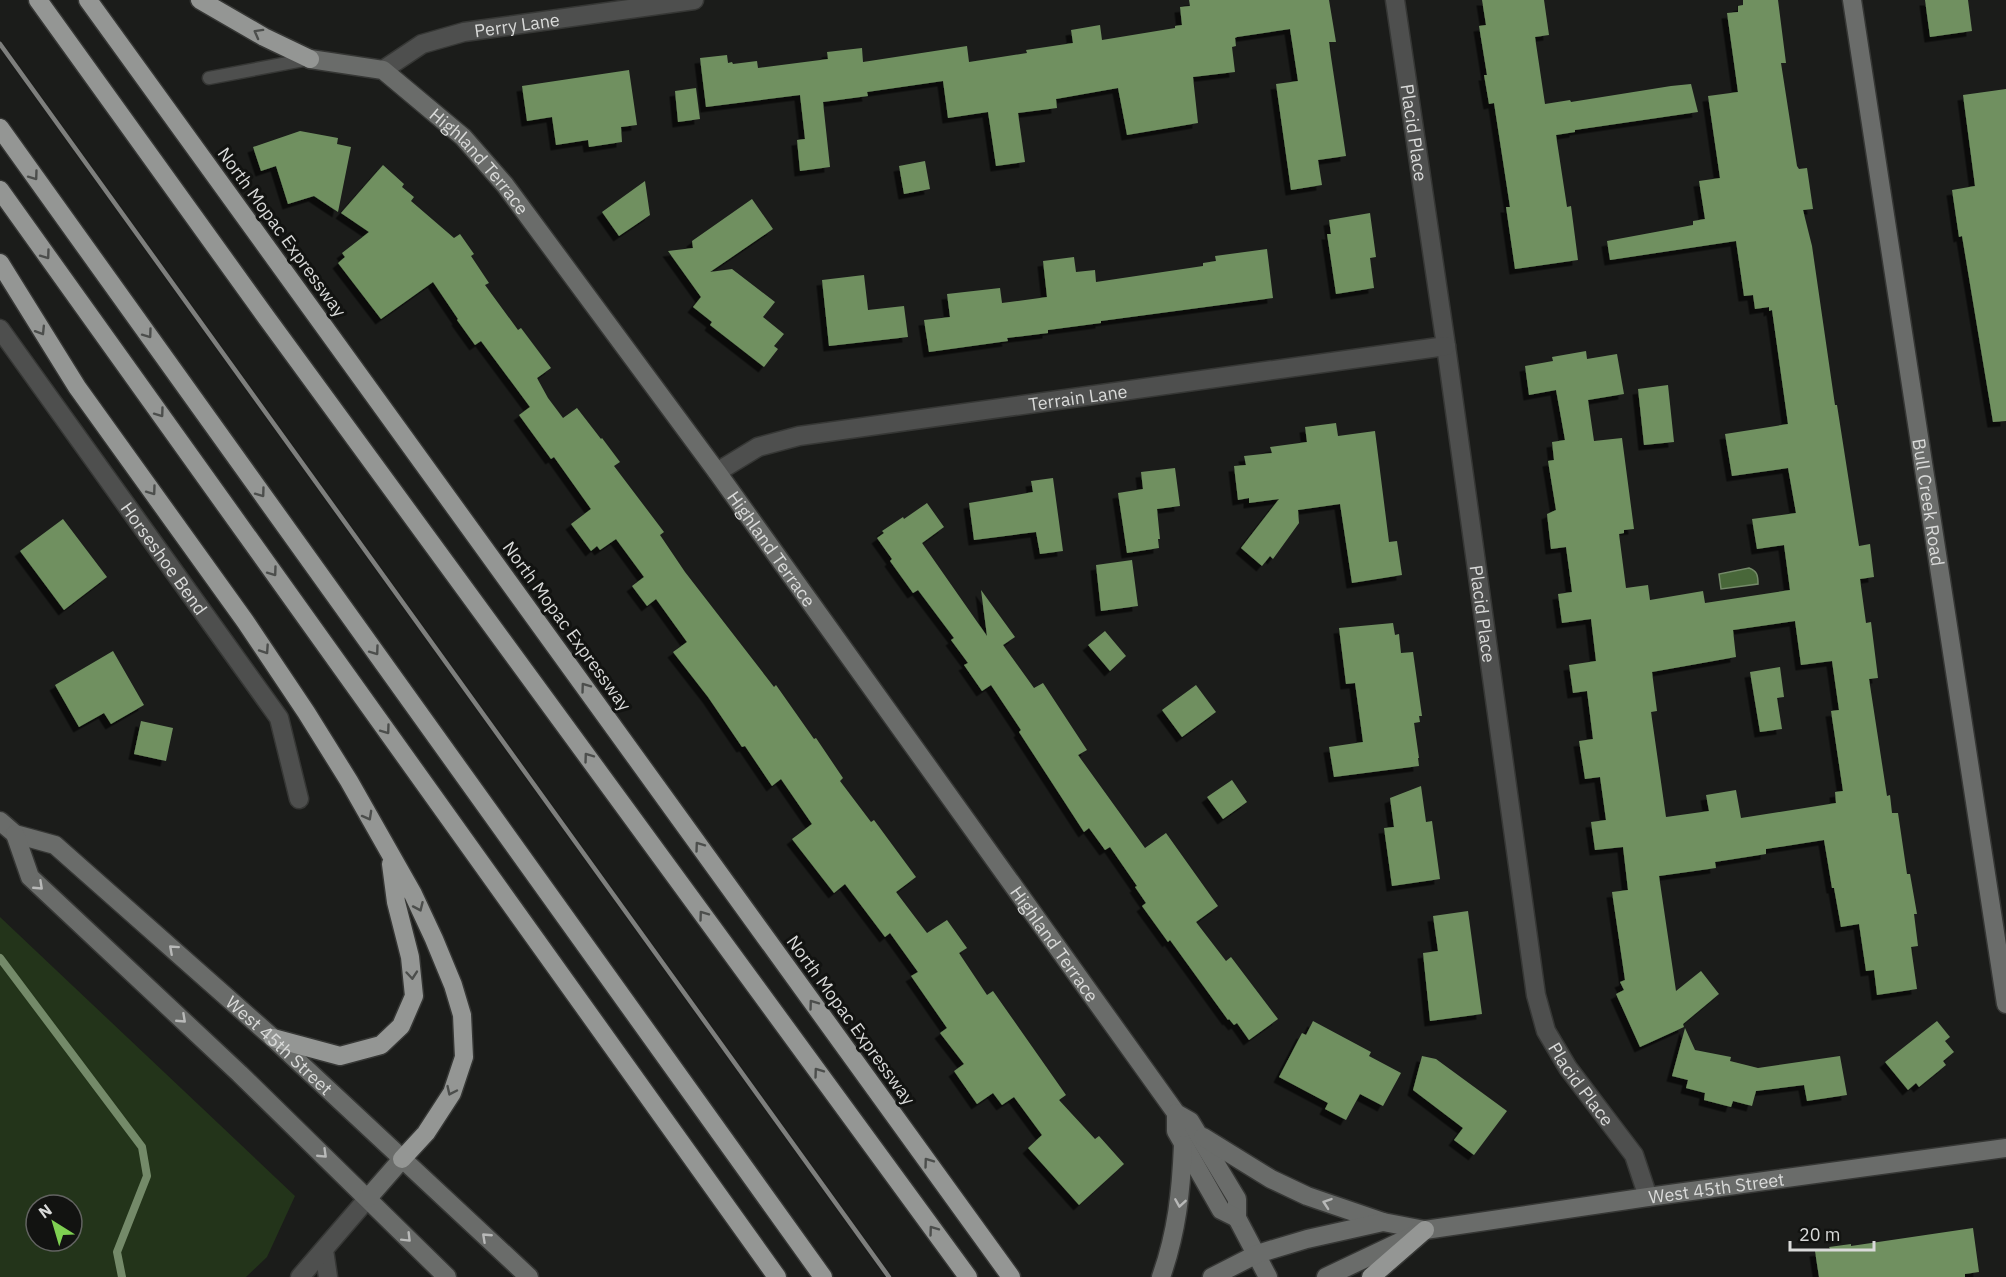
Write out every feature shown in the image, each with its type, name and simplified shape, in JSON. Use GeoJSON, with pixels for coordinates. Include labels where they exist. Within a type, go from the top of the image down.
{"type":"FeatureCollection","features":[{"type":"Feature","properties":{"kind":"highway"},"geometry":{"type":"LineString","coordinates":[[38,0],[273,327],[968,1277]]}},
{"type":"Feature","properties":{"kind":"highway","name":"North Mopac Expressway"},"geometry":{"type":"LineString","coordinates":[[88,0],[1011,1277]]}},
{"type":"Feature","properties":{"kind":"highway"},"geometry":{"type":"LineString","coordinates":[[200,0],[264,37],[310,59]]}},
{"type":"Feature","properties":{"kind":"highway"},"geometry":{"type":"LineString","coordinates":[[0,128],[823,1277]]}},
{"type":"Feature","properties":{"kind":"highway"},"geometry":{"type":"LineString","coordinates":[[0,190],[777,1277]]}},
{"type":"Feature","properties":{"kind":"highway"},"geometry":{"type":"LineString","coordinates":[[0,263],[77,387],[245,621],[306,712],[349,781],[413,894],[453,985],[462,1015],[464,1057],[452,1093],[426,1133],[402,1159]]}},
{"type":"Feature","properties":{"kind":"highway"},"geometry":{"type":"LineString","coordinates":[[273,1038],[340,1056],[381,1045],[401,1026],[414,996],[410,957],[396,902],[390,856]]}},
{"type":"Feature","properties":{"kind":"highway"},"geometry":{"type":"LineString","coordinates":[[1371,1277],[1425,1230]]}},
{"type":"Feature","properties":{"kind":"main road","name":"Bull Creek Road"},"geometry":{"type":"LineString","coordinates":[[1852,0],[2006,1004]]}},
{"type":"Feature","properties":{"kind":"main road"},"geometry":{"type":"LineString","coordinates":[[310,59],[383,70]]}},
{"type":"Feature","properties":{"kind":"main road","name":"Highland Terrace"},"geometry":{"type":"LineString","coordinates":[[383,70],[463,136],[505,185],[717,472],[1176,1113],[1176,1131],[1191,1139],[1221,1210],[1237,1218],[1268,1277]]}},
{"type":"Feature","properties":{"kind":"main road","name":"West 45th Street"},"geometry":{"type":"LineString","coordinates":[[0,821],[15,834],[55,845],[273,1038],[529,1277]]}},
{"type":"Feature","properties":{"kind":"main road","name":"West 45th Street"},"geometry":{"type":"LineString","coordinates":[[15,834],[30,877],[240,1074],[447,1277]]}},
{"type":"Feature","properties":{"kind":"main road"},"geometry":{"type":"LineString","coordinates":[[1161,1277],[1175,1233],[1191,1139],[1307,1196],[1383,1222]]}},
{"type":"Feature","properties":{"kind":"main road","name":"West 45th Street"},"geometry":{"type":"LineString","coordinates":[[1326,1277],[1425,1230],[2006,1148]]}},
{"type":"Feature","properties":{"kind":"main road"},"geometry":{"type":"LineString","coordinates":[[368,1198],[402,1159]]}},
{"type":"Feature","properties":{"kind":"main road","name":"West 45th Street"},"geometry":{"type":"LineString","coordinates":[[1212,1277],[1257,1254],[1307,1239],[1383,1222],[1425,1230]]}},
{"type":"Feature","properties":{"kind":"street","name":"Perry Lane"},"geometry":{"type":"LineString","coordinates":[[383,70],[422,44],[464,32],[694,0]]}},
{"type":"Feature","properties":{"kind":"street","name":"Placid Place"},"geometry":{"type":"LineString","coordinates":[[1395,0],[1446,346],[1536,995],[1546,1030],[1568,1068],[1634,1155],[1648,1197]]}},
{"type":"Feature","properties":{"kind":"street","name":"Horseshoe Bend"},"geometry":{"type":"LineString","coordinates":[[0,329],[279,718],[299,799]]}},
{"type":"Feature","properties":{"kind":"street","name":"Terrain Lane"},"geometry":{"type":"LineString","coordinates":[[717,472],[758,447],[799,436],[1446,346]]}},
{"type":"Feature","properties":{"kind":"street"},"geometry":{"type":"LineString","coordinates":[[300,1277],[368,1198]]}},
{"type":"Feature","properties":{"kind":"street"},"geometry":{"type":"LineString","coordinates":[[324,1250],[328,1277]]}},
{"type":"Feature","properties":{"kind":"lane"},"geometry":{"type":"LineString","coordinates":[[208,78],[310,59]]}},
{"type":"Feature","properties":{"kind":"shaded area"},"geometry":{"type":"Polygon","coordinates":[[[1749,568],[1754,570],[1758,584],[1721,589],[1719,574],[1749,568]]]}},
{"type":"Feature","properties":{"kind":"shaded area"},"geometry":{"type":"Polygon","coordinates":[[[0,917],[295,1196],[267,1257],[246,1277],[0,1277],[0,917]]]}},
{"type":"Feature","properties":{"kind":"building"},"geometry":{"type":"Polygon","coordinates":[[[1189,0],[1329,0],[1336,42],[1329,42],[1346,156],[1318,160],[1322,185],[1291,190],[1276,84],[1298,81],[1290,29],[1237,37],[1235,38],[1236,46],[1232,47],[1235,72],[1193,77],[1198,123],[1127,135],[1118,88],[1056,99],[1057,108],[1018,113],[1025,162],[996,166],[988,112],[948,118],[943,81],[867,92],[868,96],[823,102],[830,167],[800,171],[797,140],[805,139],[800,95],[706,107],[700,58],[727,55],[728,63],[757,61],[758,68],[828,59],[827,52],[862,48],[863,62],[967,46],[969,62],[1073,43],[1071,30],[1100,25],[1102,40],[1175,28],[1175,26],[1182,25],[1180,7],[1190,6],[1189,0]]]}},
{"type":"Feature","properties":{"kind":"building"},"geometry":{"type":"Polygon","coordinates":[[[1482,0],[1544,0],[1549,35],[1535,37],[1545,104],[1691,84],[1698,112],[1575,130],[1575,132],[1556,135],[1567,207],[1571,206],[1578,260],[1515,269],[1506,207],[1510,207],[1494,103],[1489,104],[1484,75],[1487,75],[1479,26],[1486,25],[1482,0]]]}},
{"type":"Feature","properties":{"kind":"building"},"geometry":{"type":"Polygon","coordinates":[[[1743,0],[1778,0],[1786,63],[1781,63],[1797,166],[1799,169],[1807,168],[1813,209],[1803,210],[1812,246],[1835,405],[1837,405],[1859,546],[1870,544],[1874,577],[1860,579],[1866,623],[1871,622],[1878,678],[1869,679],[1887,796],[1890,795],[1892,813],[1898,813],[1907,874],[1910,874],[1917,914],[1914,914],[1918,946],[1911,947],[1917,989],[1877,995],[1874,970],[1866,971],[1859,924],[1841,927],[1824,840],[1766,849],[1766,854],[1715,862],[1716,868],[1659,876],[1676,991],[1701,971],[1719,994],[1683,1024],[1684,1027],[1640,1047],[1616,994],[1624,990],[1620,982],[1625,980],[1612,892],[1628,890],[1623,847],[1595,850],[1591,822],[1606,820],[1600,777],[1585,779],[1579,741],[1593,739],[1587,691],[1573,693],[1569,665],[1596,661],[1591,619],[1562,623],[1558,594],[1572,592],[1566,547],[1551,549],[1547,514],[1556,510],[1548,461],[1554,460],[1552,442],[1565,440],[1556,390],[1529,395],[1525,366],[1553,361],[1552,357],[1586,351],[1587,359],[1617,354],[1624,394],[1588,400],[1594,441],[1622,438],[1634,529],[1624,530],[1624,533],[1619,534],[1626,588],[1648,585],[1650,600],[1703,591],[1705,603],[1790,590],[1784,545],[1757,549],[1752,519],[1796,513],[1788,468],[1732,476],[1725,434],[1788,424],[1772,310],[1769,311],[1769,307],[1755,309],[1753,295],[1744,296],[1736,241],[1610,260],[1607,241],[1693,225],[1693,221],[1705,219],[1699,181],[1720,178],[1708,96],[1738,92],[1727,13],[1738,12],[1738,6],[1743,5],[1743,0]],[[1795,621],[1733,630],[1736,657],[1652,672],[1657,711],[1651,712],[1666,817],[1709,811],[1706,795],[1736,790],[1741,818],[1836,803],[1835,792],[1843,791],[1831,711],[1839,710],[1832,661],[1801,665],[1795,621]]]}},
{"type":"Feature","properties":{"kind":"building"},"geometry":{"type":"Polygon","coordinates":[[[1925,0],[1968,0],[1972,31],[1930,37],[1925,0]]]}},
{"type":"Feature","properties":{"kind":"building"},"geometry":{"type":"Polygon","coordinates":[[[629,70],[637,125],[621,127],[622,142],[589,147],[588,140],[556,145],[552,117],[527,121],[522,86],[629,70]]]}},
{"type":"Feature","properties":{"kind":"building"},"geometry":{"type":"Polygon","coordinates":[[[696,88],[700,119],[678,122],[675,91],[696,88]]]}},
{"type":"Feature","properties":{"kind":"building"},"geometry":{"type":"Polygon","coordinates":[[[2006,89],[2006,421],[1993,422],[1962,236],[1959,237],[1952,190],[1975,186],[1963,95],[2006,89]]]}},
{"type":"Feature","properties":{"kind":"building"},"geometry":{"type":"Polygon","coordinates":[[[300,131],[338,138],[337,144],[351,147],[338,212],[314,196],[288,204],[276,166],[261,171],[253,147],[300,131]]]}},
{"type":"Feature","properties":{"kind":"building"},"geometry":{"type":"Polygon","coordinates":[[[925,161],[930,189],[904,194],[899,166],[925,161]]]}},
{"type":"Feature","properties":{"kind":"building"},"geometry":{"type":"Polygon","coordinates":[[[383,165],[404,184],[402,187],[414,197],[411,201],[454,238],[460,234],[474,254],[471,256],[489,283],[485,285],[518,330],[521,328],[551,368],[537,378],[548,398],[563,418],[577,408],[602,438],[620,462],[614,466],[664,532],[660,535],[685,572],[774,687],[776,685],[843,778],[840,781],[871,822],[874,820],[916,877],[896,892],[927,933],[947,920],[967,948],[959,953],[987,995],[993,991],[1066,1095],[1059,1100],[1095,1139],[1099,1136],[1124,1164],[1079,1205],[1028,1148],[1042,1135],[1014,1097],[1002,1105],[993,1093],[977,1104],[954,1071],[964,1064],[940,1033],[947,1028],[911,976],[918,972],[890,933],[885,937],[845,884],[834,893],[792,839],[812,824],[781,779],[772,786],[745,746],[742,747],[708,697],[673,652],[687,642],[656,599],[647,606],[632,586],[644,577],[616,539],[600,550],[597,546],[591,551],[571,524],[591,509],[554,457],[551,459],[519,415],[530,407],[481,341],[475,345],[433,282],[381,319],[338,263],[345,257],[342,253],[369,232],[341,213],[383,165]]]}},
{"type":"Feature","properties":{"kind":"building"},"geometry":{"type":"Polygon","coordinates":[[[645,181],[650,215],[619,236],[602,212],[645,181]]]}},
{"type":"Feature","properties":{"kind":"building"},"geometry":{"type":"Polygon","coordinates":[[[752,199],[773,229],[710,272],[732,269],[775,302],[763,317],[784,334],[774,346],[778,349],[764,367],[710,325],[712,322],[693,307],[701,297],[668,251],[693,248],[692,241],[752,199]]]}},
{"type":"Feature","properties":{"kind":"building"},"geometry":{"type":"Polygon","coordinates":[[[1370,213],[1376,257],[1370,258],[1374,288],[1336,294],[1327,234],[1331,234],[1329,220],[1370,213]]]}},
{"type":"Feature","properties":{"kind":"building"},"geometry":{"type":"Polygon","coordinates":[[[1267,249],[1273,298],[1101,321],[1101,323],[1048,330],[1048,333],[1007,338],[1008,341],[929,352],[924,320],[950,317],[947,294],[1000,288],[1002,303],[1047,297],[1043,261],[1074,257],[1076,272],[1095,270],[1096,282],[1203,266],[1203,263],[1216,261],[1215,256],[1267,249]]]}},
{"type":"Feature","properties":{"kind":"building"},"geometry":{"type":"Polygon","coordinates":[[[864,275],[868,310],[904,306],[908,337],[829,346],[822,280],[864,275]]]}},
{"type":"Feature","properties":{"kind":"building"},"geometry":{"type":"Polygon","coordinates":[[[1668,385],[1674,442],[1644,445],[1638,389],[1668,385]]]}},
{"type":"Feature","properties":{"kind":"building"},"geometry":{"type":"Polygon","coordinates":[[[1336,423],[1338,436],[1375,431],[1389,542],[1397,541],[1402,575],[1352,583],[1340,504],[1298,510],[1299,523],[1273,559],[1270,556],[1262,566],[1241,548],[1279,499],[1249,503],[1249,498],[1238,500],[1234,466],[1246,465],[1244,456],[1272,453],[1270,447],[1307,442],[1305,427],[1336,423]]]}},
{"type":"Feature","properties":{"kind":"building"},"geometry":{"type":"Polygon","coordinates":[[[1175,468],[1180,506],[1157,509],[1159,548],[1127,553],[1118,493],[1143,489],[1141,472],[1175,468]]]}},
{"type":"Feature","properties":{"kind":"building"},"geometry":{"type":"Polygon","coordinates":[[[1053,478],[1063,551],[1040,554],[1036,532],[974,540],[969,503],[1033,492],[1031,481],[1053,478]]]}},
{"type":"Feature","properties":{"kind":"building"},"geometry":{"type":"Polygon","coordinates":[[[927,503],[944,527],[922,543],[987,636],[981,590],[1015,637],[1003,645],[1034,688],[1043,683],[1087,750],[1078,755],[1145,848],[1166,833],[1218,906],[1196,922],[1226,961],[1231,957],[1278,1019],[1249,1040],[1237,1023],[1234,1025],[1228,1020],[1170,940],[1168,942],[1142,906],[1146,903],[1135,887],[1137,886],[1110,847],[1105,850],[1089,828],[1084,832],[991,685],[982,691],[964,665],[968,663],[951,640],[954,638],[918,590],[913,593],[890,561],[892,559],[877,538],[884,533],[882,531],[927,503]]]}},
{"type":"Feature","properties":{"kind":"building"},"geometry":{"type":"Polygon","coordinates":[[[63,519],[107,577],[64,610],[20,551],[63,519]]]}},
{"type":"Feature","properties":{"kind":"building"},"geometry":{"type":"Polygon","coordinates":[[[1132,560],[1138,606],[1101,611],[1096,565],[1132,560]]]}},
{"type":"Feature","properties":{"kind":"building"},"geometry":{"type":"Polygon","coordinates":[[[1393,623],[1395,635],[1399,634],[1401,653],[1413,652],[1422,716],[1419,716],[1420,722],[1414,723],[1419,766],[1334,777],[1329,747],[1363,742],[1355,683],[1346,684],[1339,628],[1393,623]]]}},
{"type":"Feature","properties":{"kind":"building"},"geometry":{"type":"Polygon","coordinates":[[[1105,631],[1126,656],[1110,671],[1088,645],[1105,631]]]}},
{"type":"Feature","properties":{"kind":"building"},"geometry":{"type":"Polygon","coordinates":[[[113,651],[144,705],[111,724],[104,713],[79,727],[55,685],[113,651]]]}},
{"type":"Feature","properties":{"kind":"building"},"geometry":{"type":"Polygon","coordinates":[[[1780,667],[1784,697],[1777,698],[1782,729],[1760,732],[1750,672],[1780,667]]]}},
{"type":"Feature","properties":{"kind":"building"},"geometry":{"type":"Polygon","coordinates":[[[1196,685],[1216,712],[1182,737],[1162,710],[1196,685]]]}},
{"type":"Feature","properties":{"kind":"building"},"geometry":{"type":"Polygon","coordinates":[[[141,721],[173,728],[166,761],[134,754],[141,721]]]}},
{"type":"Feature","properties":{"kind":"building"},"geometry":{"type":"Polygon","coordinates":[[[1232,780],[1247,802],[1223,819],[1207,797],[1232,780]]]}},
{"type":"Feature","properties":{"kind":"building"},"geometry":{"type":"Polygon","coordinates":[[[1421,786],[1426,822],[1432,821],[1440,879],[1392,886],[1384,828],[1394,827],[1390,798],[1421,786]]]}},
{"type":"Feature","properties":{"kind":"building"},"geometry":{"type":"Polygon","coordinates":[[[1468,911],[1482,1014],[1430,1021],[1423,953],[1438,951],[1433,916],[1468,911]]]}},
{"type":"Feature","properties":{"kind":"building"},"geometry":{"type":"Polygon","coordinates":[[[1313,1021],[1371,1052],[1369,1056],[1401,1073],[1383,1106],[1360,1094],[1346,1120],[1325,1109],[1328,1103],[1279,1077],[1302,1033],[1306,1035],[1313,1021]]]}},
{"type":"Feature","properties":{"kind":"building"},"geometry":{"type":"Polygon","coordinates":[[[1937,1021],[1950,1037],[1945,1041],[1954,1052],[1943,1061],[1946,1065],[1919,1087],[1916,1083],[1908,1090],[1885,1062],[1937,1021]]]}},
{"type":"Feature","properties":{"kind":"building"},"geometry":{"type":"Polygon","coordinates":[[[1685,1028],[1695,1050],[1731,1057],[1730,1061],[1758,1068],[1840,1056],[1847,1095],[1807,1101],[1804,1085],[1756,1091],[1752,1106],[1733,1101],[1731,1107],[1704,1100],[1705,1093],[1686,1088],[1688,1080],[1672,1076],[1685,1028]]]}},
{"type":"Feature","properties":{"kind":"building"},"geometry":{"type":"Polygon","coordinates":[[[1422,1056],[1436,1059],[1507,1111],[1474,1155],[1454,1140],[1463,1128],[1413,1090],[1422,1056]]]}},
{"type":"Feature","properties":{"kind":"building"},"geometry":{"type":"Polygon","coordinates":[[[1973,1228],[1979,1272],[1965,1274],[1965,1277],[1819,1277],[1815,1251],[1830,1249],[1829,1247],[1851,1244],[1851,1246],[1973,1228]]]}},
{"type":"Feature","properties":{"kind":"waterway"},"geometry":{"type":"LineString","coordinates":[[0,958],[142,1147],[147,1176],[117,1252],[122,1277]]}},
{"type":"Feature","properties":{"kind":"railway"},"geometry":{"type":"LineString","coordinates":[[0,44],[889,1277]]}}]}
